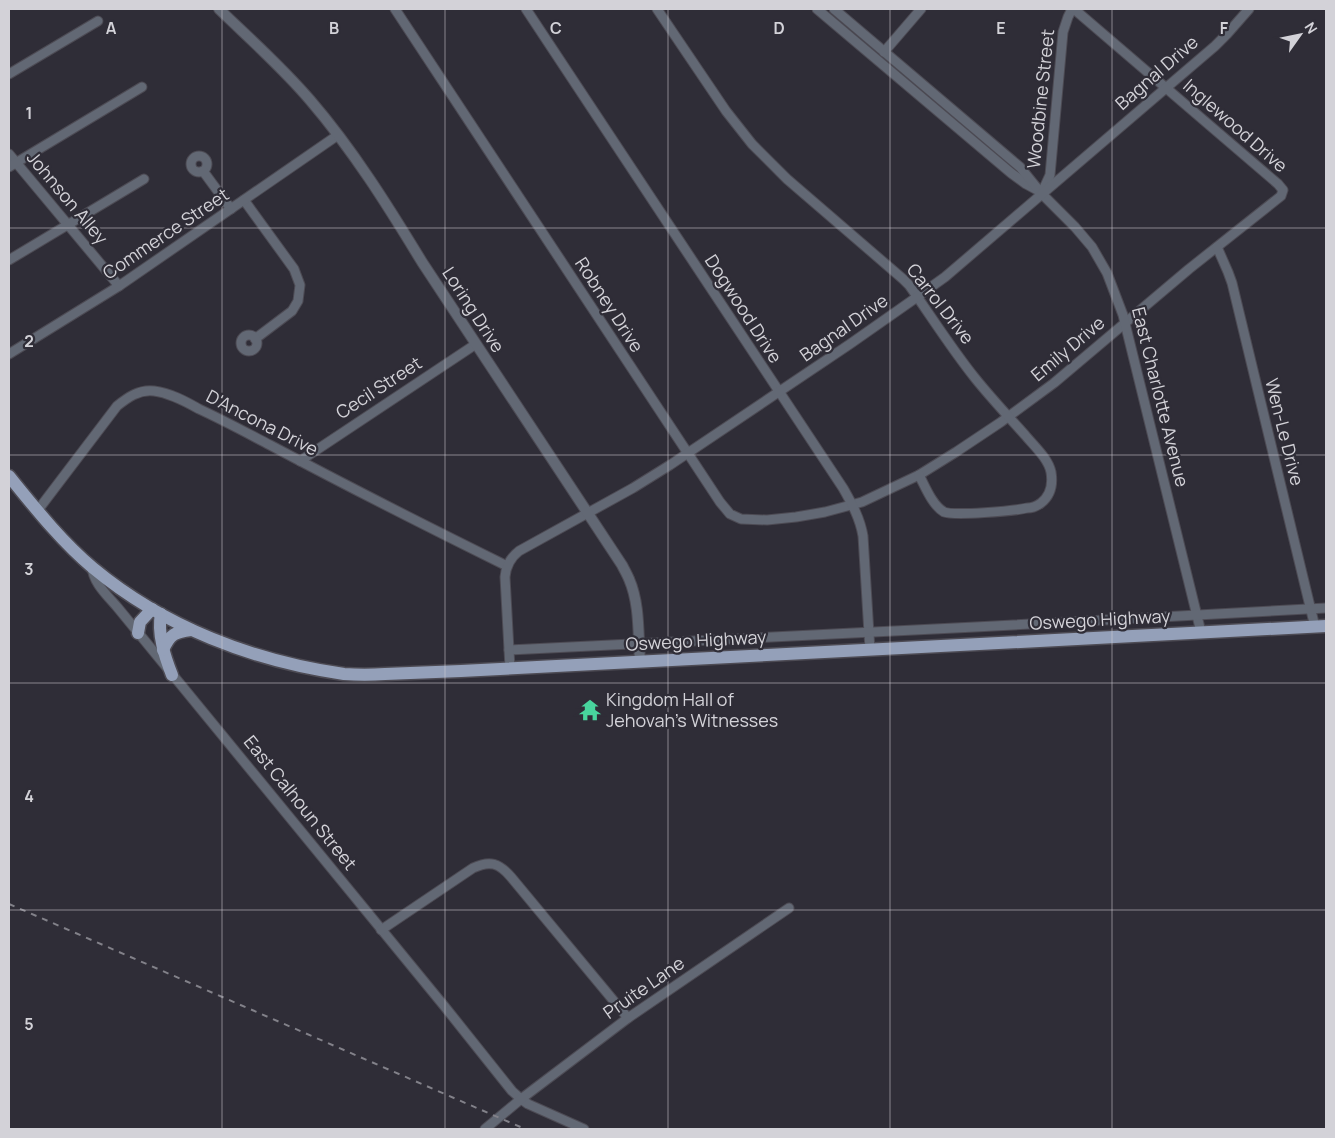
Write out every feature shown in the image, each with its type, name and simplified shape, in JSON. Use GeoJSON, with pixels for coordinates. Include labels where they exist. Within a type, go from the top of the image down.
{"type":"FeatureCollection","features":[{"type":"Feature","properties":{"kind":"main road","name":"East Calhoun Street"},"geometry":{"type":"LineString","coordinates":[[9,476],[55,531],[92,567]]}},
{"type":"Feature","properties":{"kind":"main road","name":"Oswego Highway"},"geometry":{"type":"LineString","coordinates":[[92,567],[156,612],[191,630],[227,645],[269,658],[345,674],[401,674],[1320,626]]}},
{"type":"Feature","properties":{"kind":"main road"},"geometry":{"type":"LineString","coordinates":[[138,633],[140,622],[156,612],[163,650],[172,675]]}},
{"type":"Feature","properties":{"kind":"main road"},"geometry":{"type":"LineString","coordinates":[[163,650],[170,636],[180,631],[191,630]]}},
{"type":"Feature","properties":{"kind":"street","name":"Loring Drive"},"geometry":{"type":"LineString","coordinates":[[219,9],[304,93],[358,162],[622,565],[630,579],[636,608],[640,661]]}},
{"type":"Feature","properties":{"kind":"street","name":"Robney Drive"},"geometry":{"type":"LineString","coordinates":[[395,9],[725,509],[730,514],[741,519],[767,520],[825,512],[853,505]]}},
{"type":"Feature","properties":{"kind":"street","name":"Dogwood Drive"},"geometry":{"type":"LineString","coordinates":[[526,9],[853,505],[863,536],[870,650]]}},
{"type":"Feature","properties":{"kind":"street","name":"Carrol Drive"},"geometry":{"type":"LineString","coordinates":[[657,9],[726,111],[752,144],[787,179],[903,279],[974,376],[1043,457],[1049,467],[1052,484],[1046,499],[1040,504],[1028,508],[961,514],[947,513],[936,504],[919,474]]}},
{"type":"Feature","properties":{"kind":"street","name":"East Charlotte Avenue"},"geometry":{"type":"LineString","coordinates":[[817,9],[1011,173],[1042,193]]}},
{"type":"Feature","properties":{"kind":"street","name":"East Charlotte Avenue"},"geometry":{"type":"LineString","coordinates":[[834,9],[1020,167],[1096,253],[1113,286],[1125,323],[1201,632]]}},
{"type":"Feature","properties":{"kind":"street"},"geometry":{"type":"LineString","coordinates":[[884,52],[921,9]]}},
{"type":"Feature","properties":{"kind":"street","name":"Woodbine Street"},"geometry":{"type":"LineString","coordinates":[[1042,193],[1050,175],[1063,32],[1073,9]]}},
{"type":"Feature","properties":{"kind":"street","name":"Inglewood Drive"},"geometry":{"type":"LineString","coordinates":[[1073,9],[1283,190]]}},
{"type":"Feature","properties":{"kind":"street","name":"Bagnal Drive"},"geometry":{"type":"LineString","coordinates":[[507,566],[510,559],[525,546],[652,476],[688,453],[945,276],[1221,40],[1249,9]]}},
{"type":"Feature","properties":{"kind":"street"},"geometry":{"type":"LineString","coordinates":[[9,74],[98,21]]}},
{"type":"Feature","properties":{"kind":"street"},"geometry":{"type":"LineString","coordinates":[[13,165],[142,87]]}},
{"type":"Feature","properties":{"kind":"street","name":"Commerce Street"},"geometry":{"type":"LineString","coordinates":[[9,354],[119,286],[338,135]]}},
{"type":"Feature","properties":{"kind":"street","name":"Johnson Alley"},"geometry":{"type":"LineString","coordinates":[[9,154],[13,165],[68,225],[119,286]]}},
{"type":"Feature","properties":{"kind":"street"},"geometry":{"type":"LineString","coordinates":[[203,171],[231,209]]}},
{"type":"Feature","properties":{"kind":"street"},"geometry":{"type":"LineString","coordinates":[[9,260],[144,179]]}},
{"type":"Feature","properties":{"kind":"street","name":"Emily Drive"},"geometry":{"type":"LineString","coordinates":[[853,505],[919,474],[1008,417],[1054,383],[1281,196],[1283,190]]}},
{"type":"Feature","properties":{"kind":"street"},"geometry":{"type":"LineString","coordinates":[[244,200],[294,269],[300,285],[298,301],[292,311],[255,339]]}},
{"type":"Feature","properties":{"kind":"street","name":"Wen-Le Drive"},"geometry":{"type":"LineString","coordinates":[[1217,247],[1232,283],[1311,609],[1320,626]]}},
{"type":"Feature","properties":{"kind":"street","name":"Cecil Street"},"geometry":{"type":"LineString","coordinates":[[300,461],[476,344]]}},
{"type":"Feature","properties":{"kind":"street","name":"D'Ancona Drive"},"geometry":{"type":"LineString","coordinates":[[38,510],[116,406],[126,398],[145,390],[174,396],[392,509],[507,566]]}},
{"type":"Feature","properties":{"kind":"street"},"geometry":{"type":"LineString","coordinates":[[507,566],[505,577],[510,668]]}},
{"type":"Feature","properties":{"kind":"street","name":"East Calhoun Street"},"geometry":{"type":"LineString","coordinates":[[92,567],[92,573],[96,580],[138,633],[512,1091],[521,1100],[584,1129]]}},
{"type":"Feature","properties":{"kind":"street","name":"Oswego Highway"},"geometry":{"type":"LineString","coordinates":[[509,650],[1326,608]]}},
{"type":"Feature","properties":{"kind":"street"},"geometry":{"type":"LineString","coordinates":[[381,930],[473,868],[484,864],[494,864],[504,869],[512,877],[628,1018]]}},
{"type":"Feature","properties":{"kind":"street","name":"Pruite Lane"},"geometry":{"type":"LineString","coordinates":[[485,1129],[628,1018],[789,908]]}},
{"type":"Feature","properties":{"kind":"railway"},"geometry":{"type":"LineString","coordinates":[[9,904],[525,1129]]}},
{"type":"Feature","properties":{"kind":"place","name":"Kingdom Hall of Jehovah’s Witnesses"},"geometry":{"type":"Point","coordinates":[590,710]}}]}
